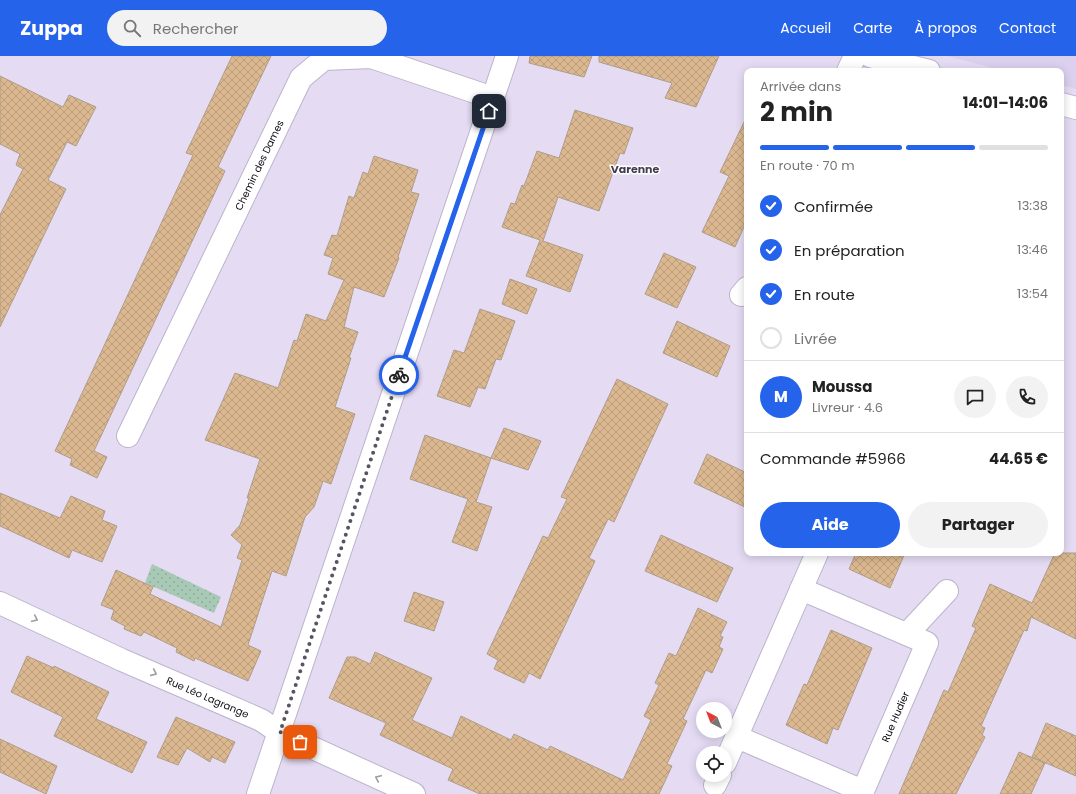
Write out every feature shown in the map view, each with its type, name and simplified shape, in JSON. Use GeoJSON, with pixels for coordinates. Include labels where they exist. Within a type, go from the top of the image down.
{"type":"FeatureCollection","features":[{"type":"Feature","properties":{"kind":"street"},"geometry":{"type":"LineString","coordinates":[[258,794],[507,56]]}},
{"type":"Feature","properties":{"kind":"street"},"geometry":{"type":"LineString","coordinates":[[849,68],[855,56]]}},
{"type":"Feature","properties":{"kind":"street"},"geometry":{"type":"LineString","coordinates":[[870,56],[917,68]]}},
{"type":"Feature","properties":{"kind":"street","name":"Chemin des Dames"},"geometry":{"type":"LineString","coordinates":[[128,436],[302,78],[324,59],[371,57],[493,98]]}},
{"type":"Feature","properties":{"kind":"street"},"geometry":{"type":"LineString","coordinates":[[1064,105],[1076,108]]}},
{"type":"Feature","properties":{"kind":"street"},"geometry":{"type":"LineString","coordinates":[[732,748],[816,556]]}},
{"type":"Feature","properties":{"kind":"street","name":"Rue Hudier"},"geometry":{"type":"LineString","coordinates":[[737,737],[863,792],[927,643],[802,589]]}},
{"type":"Feature","properties":{"kind":"street"},"geometry":{"type":"LineString","coordinates":[[908,634],[946,590]]}},
{"type":"Feature","properties":{"kind":"street","name":"Rue Léo Lagrange"},"geometry":{"type":"LineString","coordinates":[[0,603],[122,660],[261,720],[280,732],[414,794]]}},
{"type":"Feature","properties":{"kind":"shaded area"},"geometry":{"type":"Polygon","coordinates":[[[947,56],[1076,56],[1076,89],[1064,86],[1064,68],[993,68],[947,56]]]}},
{"type":"Feature","properties":{"kind":"green space"},"geometry":{"type":"Polygon","coordinates":[[[152,564],[221,597],[214,613],[145,583],[152,564]]]}},
{"type":"Feature","properties":{"kind":"building"},"geometry":{"type":"Polygon","coordinates":[[[232,56],[271,56],[218,167],[225,171],[94,451],[107,457],[97,478],[70,465],[72,459],[55,451],[193,155],[186,153],[232,56]]]}},
{"type":"Feature","properties":{"kind":"building"},"geometry":{"type":"Polygon","coordinates":[[[530,56],[592,56],[584,77],[529,63],[530,56]]]}},
{"type":"Feature","properties":{"kind":"building"},"geometry":{"type":"Polygon","coordinates":[[[599,56],[719,56],[696,107],[665,98],[672,83],[599,62],[599,56]]]}},
{"type":"Feature","properties":{"kind":"building"},"geometry":{"type":"Polygon","coordinates":[[[0,76],[63,107],[69,95],[96,107],[76,146],[67,142],[48,180],[66,189],[0,327],[0,215],[23,169],[16,165],[20,154],[0,144],[0,76]]]}},
{"type":"Feature","properties":{"kind":"building"},"geometry":{"type":"Polygon","coordinates":[[[575,110],[633,128],[624,154],[620,153],[599,211],[558,197],[543,241],[583,255],[570,292],[526,276],[540,240],[502,227],[511,203],[515,204],[522,185],[524,186],[537,151],[559,158],[575,110]]]}},
{"type":"Feature","properties":{"kind":"building"},"geometry":{"type":"Polygon","coordinates":[[[744,122],[744,227],[735,247],[702,232],[729,176],[720,172],[744,122]]]}},
{"type":"Feature","properties":{"kind":"building"},"geometry":{"type":"Polygon","coordinates":[[[374,156],[418,170],[411,192],[419,194],[398,257],[399,258],[384,297],[354,287],[344,327],[358,332],[335,407],[355,414],[331,484],[323,481],[314,507],[305,517],[286,576],[272,571],[248,645],[261,651],[248,681],[195,658],[194,661],[176,652],[177,648],[144,632],[141,636],[124,629],[125,626],[111,619],[114,610],[101,605],[116,570],[153,587],[150,594],[221,627],[242,560],[237,558],[242,545],[231,535],[240,525],[260,459],[205,440],[235,373],[278,388],[294,340],[297,341],[306,314],[326,321],[344,280],[328,274],[333,258],[324,255],[332,235],[337,236],[349,196],[354,198],[363,172],[368,174],[374,156]]]}},
{"type":"Feature","properties":{"kind":"building"},"geometry":{"type":"Polygon","coordinates":[[[664,253],[696,267],[677,308],[645,294],[664,253]]]}},
{"type":"Feature","properties":{"kind":"building"},"geometry":{"type":"Polygon","coordinates":[[[510,279],[537,289],[527,314],[502,304],[510,279]]]}},
{"type":"Feature","properties":{"kind":"building"},"geometry":{"type":"Polygon","coordinates":[[[480,309],[515,321],[501,360],[496,359],[485,389],[478,387],[470,407],[437,396],[454,350],[464,353],[480,309]]]}},
{"type":"Feature","properties":{"kind":"building"},"geometry":{"type":"Polygon","coordinates":[[[677,321],[730,346],[717,377],[663,353],[677,321]]]}},
{"type":"Feature","properties":{"kind":"building"},"geometry":{"type":"Polygon","coordinates":[[[617,379],[668,404],[614,522],[608,519],[589,558],[595,561],[540,679],[529,673],[524,683],[494,669],[498,660],[487,654],[543,536],[548,538],[567,499],[561,497],[617,379]]]}},
{"type":"Feature","properties":{"kind":"building"},"geometry":{"type":"Polygon","coordinates":[[[504,428],[541,441],[528,470],[491,458],[504,428]]]}},
{"type":"Feature","properties":{"kind":"building"},"geometry":{"type":"Polygon","coordinates":[[[425,435],[491,458],[476,502],[492,507],[477,551],[452,542],[468,499],[410,479],[425,435]]]}},
{"type":"Feature","properties":{"kind":"building"},"geometry":{"type":"Polygon","coordinates":[[[707,454],[744,472],[744,507],[694,483],[707,454]]]}},
{"type":"Feature","properties":{"kind":"building"},"geometry":{"type":"Polygon","coordinates":[[[0,493],[60,518],[71,496],[105,511],[102,520],[117,526],[102,562],[72,550],[69,558],[0,526],[0,493]]]}},
{"type":"Feature","properties":{"kind":"building"},"geometry":{"type":"Polygon","coordinates":[[[661,535],[733,568],[717,602],[645,571],[661,535]]]}},
{"type":"Feature","properties":{"kind":"building"},"geometry":{"type":"Polygon","coordinates":[[[1064,553],[1076,553],[1076,639],[1031,617],[1027,631],[1024,630],[981,726],[985,728],[982,735],[985,737],[956,794],[899,794],[944,690],[948,692],[976,628],[972,626],[990,584],[1032,603],[1054,556],[1064,556],[1064,553]]]}},
{"type":"Feature","properties":{"kind":"building"},"geometry":{"type":"Polygon","coordinates":[[[855,556],[904,556],[890,588],[849,569],[855,556]]]}},
{"type":"Feature","properties":{"kind":"building"},"geometry":{"type":"Polygon","coordinates":[[[414,592],[444,602],[434,631],[404,621],[414,592]]]}},
{"type":"Feature","properties":{"kind":"building"},"geometry":{"type":"Polygon","coordinates":[[[698,608],[727,622],[720,636],[723,637],[719,647],[723,649],[712,673],[706,670],[683,719],[687,721],[667,764],[672,766],[659,794],[480,794],[448,780],[453,769],[380,735],[386,723],[329,698],[347,657],[355,657],[370,664],[375,652],[432,678],[412,720],[452,738],[461,716],[511,740],[514,734],[548,750],[550,746],[623,780],[651,720],[644,716],[659,685],[655,683],[669,653],[676,656],[698,608]]]}},
{"type":"Feature","properties":{"kind":"building"},"geometry":{"type":"Polygon","coordinates":[[[831,630],[872,648],[838,730],[833,728],[827,744],[786,725],[804,684],[807,685],[831,630]]]}},
{"type":"Feature","properties":{"kind":"building"},"geometry":{"type":"Polygon","coordinates":[[[27,656],[54,668],[54,666],[109,692],[96,719],[147,742],[132,773],[54,736],[63,717],[11,692],[27,656]]]}},
{"type":"Feature","properties":{"kind":"building"},"geometry":{"type":"Polygon","coordinates":[[[176,717],[235,742],[225,763],[212,757],[210,762],[187,748],[178,765],[157,757],[176,717]]]}},
{"type":"Feature","properties":{"kind":"building"},"geometry":{"type":"Polygon","coordinates":[[[1046,723],[1076,736],[1076,776],[1032,757],[1046,723]]]}},
{"type":"Feature","properties":{"kind":"building"},"geometry":{"type":"Polygon","coordinates":[[[0,739],[57,766],[46,794],[0,772],[0,739]]]}},
{"type":"Feature","properties":{"kind":"building"},"geometry":{"type":"Polygon","coordinates":[[[1019,752],[1045,763],[1031,794],[1000,794],[1019,752]]]}},
{"type":"Feature","properties":{"kind":"way so far"},"geometry":{"type":"LineString","coordinates":[[300,742],[280,732],[399,375]]}},
{"type":"Feature","properties":{"kind":"district","name":"Varenne"},"geometry":{"type":"Point","coordinates":[635,169]}},
{"type":"Feature","properties":{"kind":"route"},"geometry":{"type":"LineString","coordinates":[[399,375],[458,198],[489,111]]}}]}
